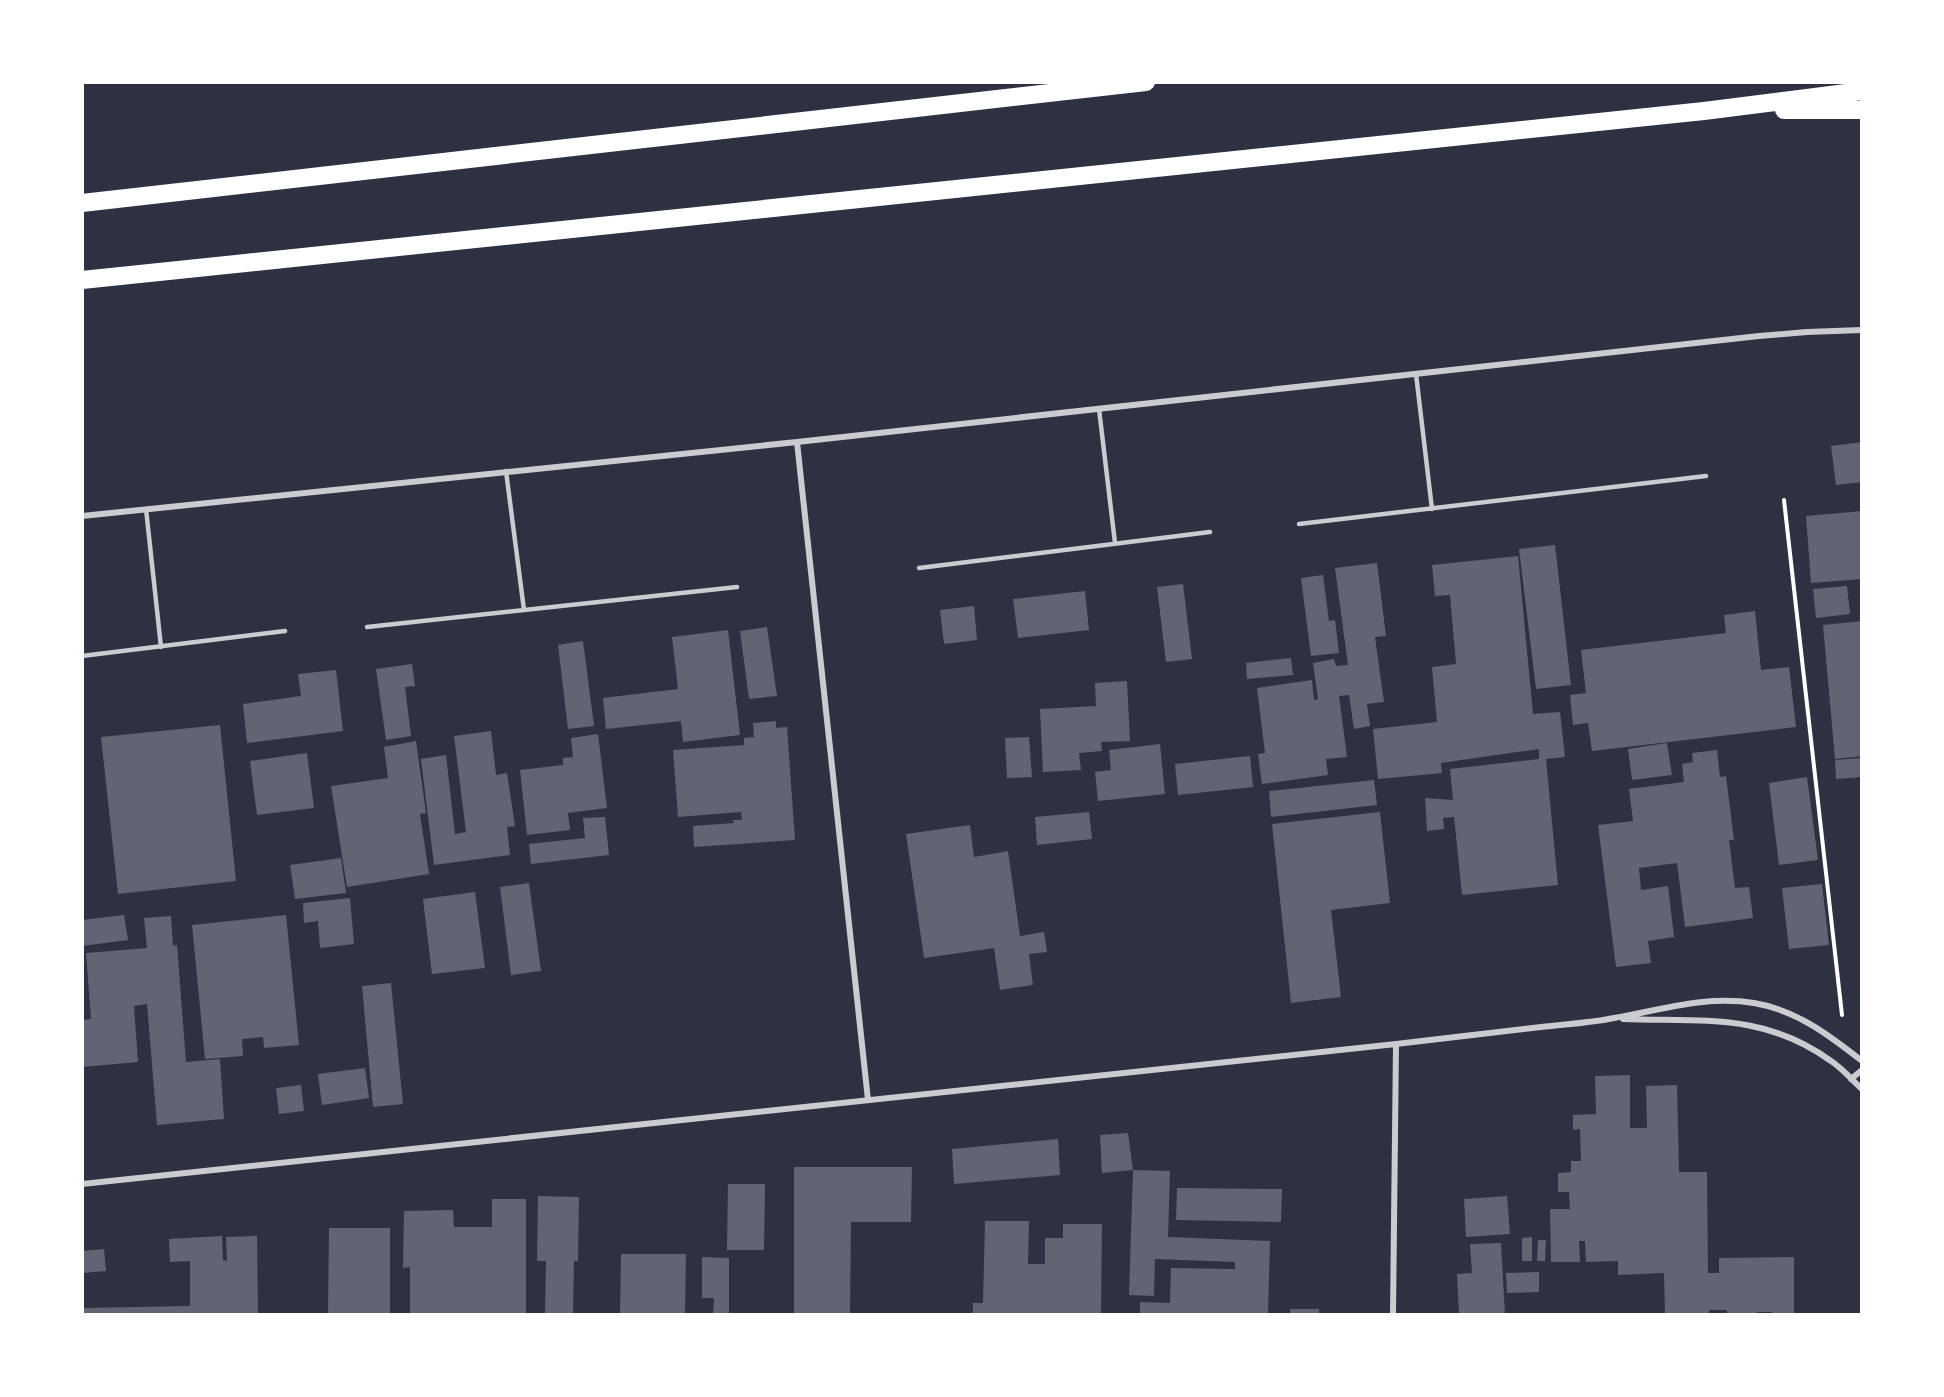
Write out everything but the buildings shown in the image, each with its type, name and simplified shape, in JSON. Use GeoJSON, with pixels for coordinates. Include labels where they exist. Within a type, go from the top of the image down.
{"type":"FeatureCollection","features":[{"type":"Feature","properties":{"kind":"highway"},"geometry":{"type":"LineString","coordinates":[[82,203],[1146,82]]}},
{"type":"Feature","properties":{"kind":"highway"},"geometry":{"type":"LineString","coordinates":[[82,280],[1704,111],[1862,91]]}},
{"type":"Feature","properties":{"kind":"highway"},"geometry":{"type":"LineString","coordinates":[[1704,111],[1862,110]]}},
{"type":"Feature","properties":{"kind":"street"},"geometry":{"type":"LineString","coordinates":[[82,516],[1099,410],[1759,336],[1862,330]]}},
{"type":"Feature","properties":{"kind":"street"},"geometry":{"type":"LineString","coordinates":[[797,442],[868,1100]]}},
{"type":"Feature","properties":{"kind":"street"},"geometry":{"type":"LineString","coordinates":[[82,1184],[1396,1044],[1614,1018],[1667,1006],[1730,1000],[1756,1003],[1789,1013],[1817,1028],[1862,1061]]}},
{"type":"Feature","properties":{"kind":"street"},"geometry":{"type":"LineString","coordinates":[[1614,1018],[1724,1021],[1753,1025],[1786,1035],[1810,1047],[1834,1062],[1862,1089]]}},
{"type":"Feature","properties":{"kind":"street"},"geometry":{"type":"LineString","coordinates":[[1393,1314],[1396,1044]]}},
{"type":"Feature","properties":{"kind":"street"},"geometry":{"type":"LineString","coordinates":[[1851,1079],[1862,1070]]}},
{"type":"Feature","properties":{"kind":"lane"},"geometry":{"type":"LineString","coordinates":[[1416,374],[1432,509]]}},
{"type":"Feature","properties":{"kind":"lane"},"geometry":{"type":"LineString","coordinates":[[1099,410],[1115,543]]}},
{"type":"Feature","properties":{"kind":"lane"},"geometry":{"type":"LineString","coordinates":[[506,471],[524,610]]}},
{"type":"Feature","properties":{"kind":"lane"},"geometry":{"type":"LineString","coordinates":[[1299,524],[1707,476]]}},
{"type":"Feature","properties":{"kind":"lane"},"geometry":{"type":"LineString","coordinates":[[146,509],[161,647]]}},
{"type":"Feature","properties":{"kind":"lane"},"geometry":{"type":"LineString","coordinates":[[919,568],[1210,532]]}},
{"type":"Feature","properties":{"kind":"lane"},"geometry":{"type":"LineString","coordinates":[[367,627],[737,587]]}},
{"type":"Feature","properties":{"kind":"lane"},"geometry":{"type":"LineString","coordinates":[[82,656],[285,631]]}},
{"type":"Feature","properties":{"kind":"path"},"geometry":{"type":"LineString","coordinates":[[1784,500],[1845,1048]]}}]}
